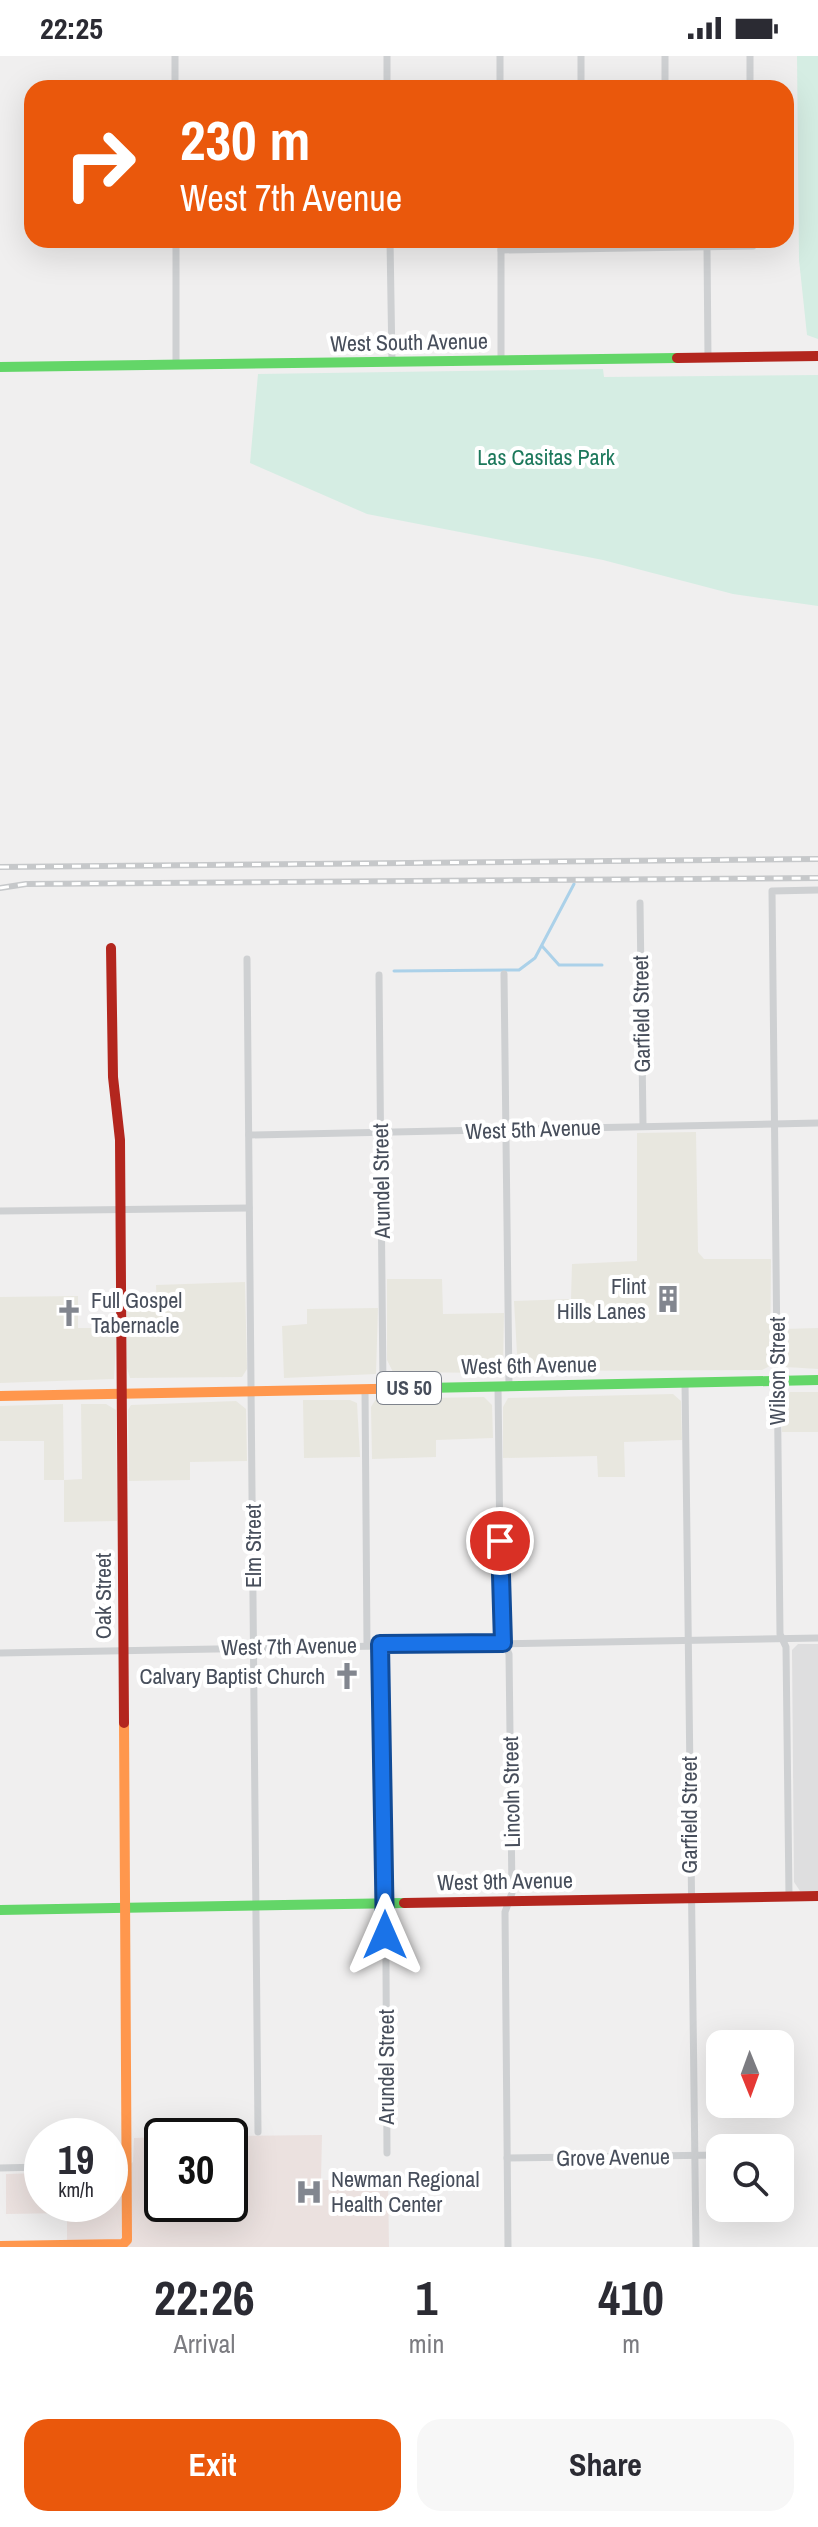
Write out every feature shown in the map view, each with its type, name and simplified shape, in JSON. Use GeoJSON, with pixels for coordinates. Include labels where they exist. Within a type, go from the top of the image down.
{"type":"FeatureCollection","features":[{"type":"Feature","properties":{"kind":"street"},"geometry":{"type":"LineString","coordinates":[[175,56],[175,80]]}},
{"type":"Feature","properties":{"kind":"street"},"geometry":{"type":"LineString","coordinates":[[387,56],[387,80]]}},
{"type":"Feature","properties":{"kind":"street"},"geometry":{"type":"LineString","coordinates":[[500,56],[500,80]]}},
{"type":"Feature","properties":{"kind":"street"},"geometry":{"type":"LineString","coordinates":[[581,56],[581,80]]}},
{"type":"Feature","properties":{"kind":"street"},"geometry":{"type":"LineString","coordinates":[[665,56],[665,80]]}},
{"type":"Feature","properties":{"kind":"street"},"geometry":{"type":"LineString","coordinates":[[750,56],[750,80]]}},
{"type":"Feature","properties":{"kind":"street"},"geometry":{"type":"LineString","coordinates":[[176,248],[176,365]]}},
{"type":"Feature","properties":{"kind":"street"},"geometry":{"type":"LineString","coordinates":[[390,248],[392,362]]}},
{"type":"Feature","properties":{"kind":"street"},"geometry":{"type":"LineString","coordinates":[[501,361],[501,250],[612,248]]}},
{"type":"Feature","properties":{"kind":"street"},"geometry":{"type":"LineString","coordinates":[[707,248],[708,358]]}},
{"type":"Feature","properties":{"kind":"street","name":"West South Avenue"},"geometry":{"type":"LineString","coordinates":[[0,367],[818,356]]}},
{"type":"Feature","properties":{"kind":"street","name":"Wilson Street"},"geometry":{"type":"LineString","coordinates":[[789,1896],[786,1647],[781,1639],[772,891],[818,890]]}},
{"type":"Feature","properties":{"kind":"street","name":"Garfield Street"},"geometry":{"type":"LineString","coordinates":[[640,903],[643,1125]]}},
{"type":"Feature","properties":{"kind":"street","name":"Oak Street"},"geometry":{"type":"LineString","coordinates":[[111,948],[113,1077],[120,1140],[121,1210],[126,2118]]}},
{"type":"Feature","properties":{"kind":"street","name":"Elm Street"},"geometry":{"type":"LineString","coordinates":[[247,959],[258,2132]]}},
{"type":"Feature","properties":{"kind":"street","name":"Lincoln Street"},"geometry":{"type":"LineString","coordinates":[[504,974],[503,1643],[509,1654],[512,1893],[508,1901],[508,2247]]}},
{"type":"Feature","properties":{"kind":"street","name":"Arundel Street"},"geometry":{"type":"LineString","coordinates":[[379,975],[383,1388]]}},
{"type":"Feature","properties":{"kind":"street","name":"West 5th Avenue"},"geometry":{"type":"LineString","coordinates":[[249,1135],[818,1123]]}},
{"type":"Feature","properties":{"kind":"street"},"geometry":{"type":"LineString","coordinates":[[0,1211],[249,1208]]}},
{"type":"Feature","properties":{"kind":"street","name":"West 6th Avenue"},"geometry":{"type":"LineString","coordinates":[[0,1396],[818,1380]]}},
{"type":"Feature","properties":{"kind":"street","name":"Garfield Street"},"geometry":{"type":"LineString","coordinates":[[685,1382],[689,1898],[696,2247]]}},
{"type":"Feature","properties":{"kind":"street"},"geometry":{"type":"LineString","coordinates":[[365,1389],[367,1644]]}},
{"type":"Feature","properties":{"kind":"street","name":"West 7th Avenue"},"geometry":{"type":"LineString","coordinates":[[0,1653],[818,1638]]}},
{"type":"Feature","properties":{"kind":"street","name":"Arundel Street"},"geometry":{"type":"LineString","coordinates":[[380,1644],[387,2153]]}},
{"type":"Feature","properties":{"kind":"street","name":"West 9th Avenue"},"geometry":{"type":"LineString","coordinates":[[0,1910],[818,1896]]}},
{"type":"Feature","properties":{"kind":"street","name":"Grove Avenue"},"geometry":{"type":"LineString","coordinates":[[507,2158],[706,2156]]}},
{"type":"Feature","properties":{"kind":"street"},"geometry":{"type":"LineString","coordinates":[[0,2168],[24,2167]]}},
{"type":"Feature","properties":{"kind":"street","name":"Oak Street"},"geometry":{"type":"LineString","coordinates":[[0,2246],[123,2244],[127,2240],[127,2222]]}},
{"type":"Feature","properties":{"kind":"shaded area"},"geometry":{"type":"Polygon","coordinates":[[[696,1132],[698,1252],[704,1259],[771,1259],[770,1366],[762,1370],[518,1371],[514,1301],[571,1299],[572,1264],[637,1261],[637,1133],[696,1132]]]}},
{"type":"Feature","properties":{"kind":"shaded area"},"geometry":{"type":"Polygon","coordinates":[[[387,1279],[442,1279],[443,1314],[504,1313],[503,1368],[496,1373],[393,1372],[387,1360],[387,1279]]]}},
{"type":"Feature","properties":{"kind":"shaded area"},"geometry":{"type":"Polygon","coordinates":[[[245,1282],[247,1369],[242,1377],[130,1378],[127,1368],[127,1310],[157,1309],[156,1285],[245,1282]]]}},
{"type":"Feature","properties":{"kind":"shaded area"},"geometry":{"type":"Polygon","coordinates":[[[78,1296],[78,1328],[117,1328],[114,1379],[0,1383],[0,1297],[78,1296]]]}},
{"type":"Feature","properties":{"kind":"shaded area"},"geometry":{"type":"Polygon","coordinates":[[[378,1308],[376,1374],[284,1378],[282,1326],[307,1324],[307,1309],[378,1308]]]}},
{"type":"Feature","properties":{"kind":"shaded area"},"geometry":{"type":"Polygon","coordinates":[[[818,1328],[818,1369],[786,1367],[783,1329],[818,1328]]]}},
{"type":"Feature","properties":{"kind":"shaded area"},"geometry":{"type":"Polygon","coordinates":[[[790,1392],[818,1392],[818,1432],[782,1432],[782,1401],[790,1392]]]}},
{"type":"Feature","properties":{"kind":"shaded area"},"geometry":{"type":"Polygon","coordinates":[[[673,1394],[681,1401],[682,1440],[624,1442],[625,1477],[598,1477],[597,1456],[503,1458],[503,1407],[508,1398],[673,1394]]]}},
{"type":"Feature","properties":{"kind":"shaded area"},"geometry":{"type":"Polygon","coordinates":[[[484,1397],[492,1405],[493,1438],[436,1440],[436,1457],[372,1459],[371,1407],[376,1399],[484,1397]]]}},
{"type":"Feature","properties":{"kind":"shaded area"},"geometry":{"type":"Polygon","coordinates":[[[303,1400],[350,1400],[357,1403],[360,1457],[304,1458],[303,1400]]]}},
{"type":"Feature","properties":{"kind":"shaded area"},"geometry":{"type":"Polygon","coordinates":[[[236,1401],[246,1409],[247,1461],[190,1462],[190,1480],[129,1481],[128,1410],[131,1405],[236,1401]]]}},
{"type":"Feature","properties":{"kind":"shaded area"},"geometry":{"type":"Polygon","coordinates":[[[63,1404],[64,1480],[44,1480],[44,1441],[0,1441],[0,1406],[63,1404]]]}},
{"type":"Feature","properties":{"kind":"shaded area"},"geometry":{"type":"Polygon","coordinates":[[[81,1404],[106,1404],[116,1410],[117,1521],[64,1522],[64,1480],[82,1479],[81,1404]]]}},
{"type":"Feature","properties":{"kind":"shaded area"},"geometry":{"type":"Polygon","coordinates":[[[798,1644],[818,1644],[818,1891],[800,1891],[794,1882],[792,1650],[798,1644]]]}},
{"type":"Feature","properties":{"kind":"shaded area","name":"Newman Regional Health Center"},"geometry":{"type":"Polygon","coordinates":[[[322,2135],[321,2180],[388,2180],[389,2247],[67,2247],[67,2222],[128,2222],[128,2165],[133,2162],[134,2138],[144,2138],[144,2222],[248,2222],[248,2136],[322,2135]]]}},
{"type":"Feature","properties":{"kind":"shaded area","name":"Newman Regional Health Center"},"geometry":{"type":"Polygon","coordinates":[[[6,2174],[24,2174],[24,2214],[6,2214],[6,2174]]]}},
{"type":"Feature","properties":{"kind":"green space"},"geometry":{"type":"Polygon","coordinates":[[[797,56],[818,56],[818,339],[807,335],[799,260],[797,56]]]}},
{"type":"Feature","properties":{"kind":"green space","name":"Las Casitas Park"},"geometry":{"type":"Polygon","coordinates":[[[603,369],[604,377],[818,375],[818,606],[733,594],[603,560],[367,514],[250,463],[258,374],[603,369]]]}},
{"type":"Feature","properties":{"kind":"waterway"},"geometry":{"type":"LineString","coordinates":[[394,971],[519,970],[535,958],[574,884]]}},
{"type":"Feature","properties":{"kind":"waterway"},"geometry":{"type":"LineString","coordinates":[[542,946],[559,965],[602,965]]}},
{"type":"Feature","properties":{"kind":"railway"},"geometry":{"type":"LineString","coordinates":[[0,867],[818,859]]}},
{"type":"Feature","properties":{"kind":"railway"},"geometry":{"type":"LineString","coordinates":[[0,888],[26,884],[818,878]]}},
{"type":"Feature","properties":{"kind":"traffic: fast"},"geometry":{"type":"LineString","coordinates":[[0,367],[677,358]]}},
{"type":"Feature","properties":{"kind":"traffic: fast"},"geometry":{"type":"LineString","coordinates":[[425,1388],[818,1380]]}},
{"type":"Feature","properties":{"kind":"traffic: fast"},"geometry":{"type":"LineString","coordinates":[[0,1910],[404,1903]]}},
{"type":"Feature","properties":{"kind":"traffic: slow"},"geometry":{"type":"LineString","coordinates":[[0,1396],[425,1388]]}},
{"type":"Feature","properties":{"kind":"traffic: slow"},"geometry":{"type":"LineString","coordinates":[[0,2246],[123,2244],[127,2240],[124,1723]]}},
{"type":"Feature","properties":{"kind":"traffic: jam"},"geometry":{"type":"LineString","coordinates":[[677,358],[818,356]]}},
{"type":"Feature","properties":{"kind":"traffic: jam"},"geometry":{"type":"LineString","coordinates":[[111,948],[113,1077],[120,1140],[124,1723]]}},
{"type":"Feature","properties":{"kind":"traffic: jam"},"geometry":{"type":"LineString","coordinates":[[404,1903],[818,1896]]}},
{"type":"Feature","properties":{"kind":"place","name":"Flint Hills Lanes"},"geometry":{"type":"Point","coordinates":[668,1299]}},
{"type":"Feature","properties":{"kind":"place","name":"Full Gospel Tabernacle"},"geometry":{"type":"Point","coordinates":[69,1313]}},
{"type":"Feature","properties":{"kind":"place","name":"Calvary Baptist Church"},"geometry":{"type":"Point","coordinates":[347,1676]}},
{"type":"Feature","properties":{"kind":"place","name":"Newman Regional Health Center"},"geometry":{"type":"Point","coordinates":[309,2192]}},
{"type":"Feature","properties":{"kind":"route"},"geometry":{"type":"LineString","coordinates":[[385,1935],[385,1781],[380,1644],[503,1643],[500,1541]]}}]}
